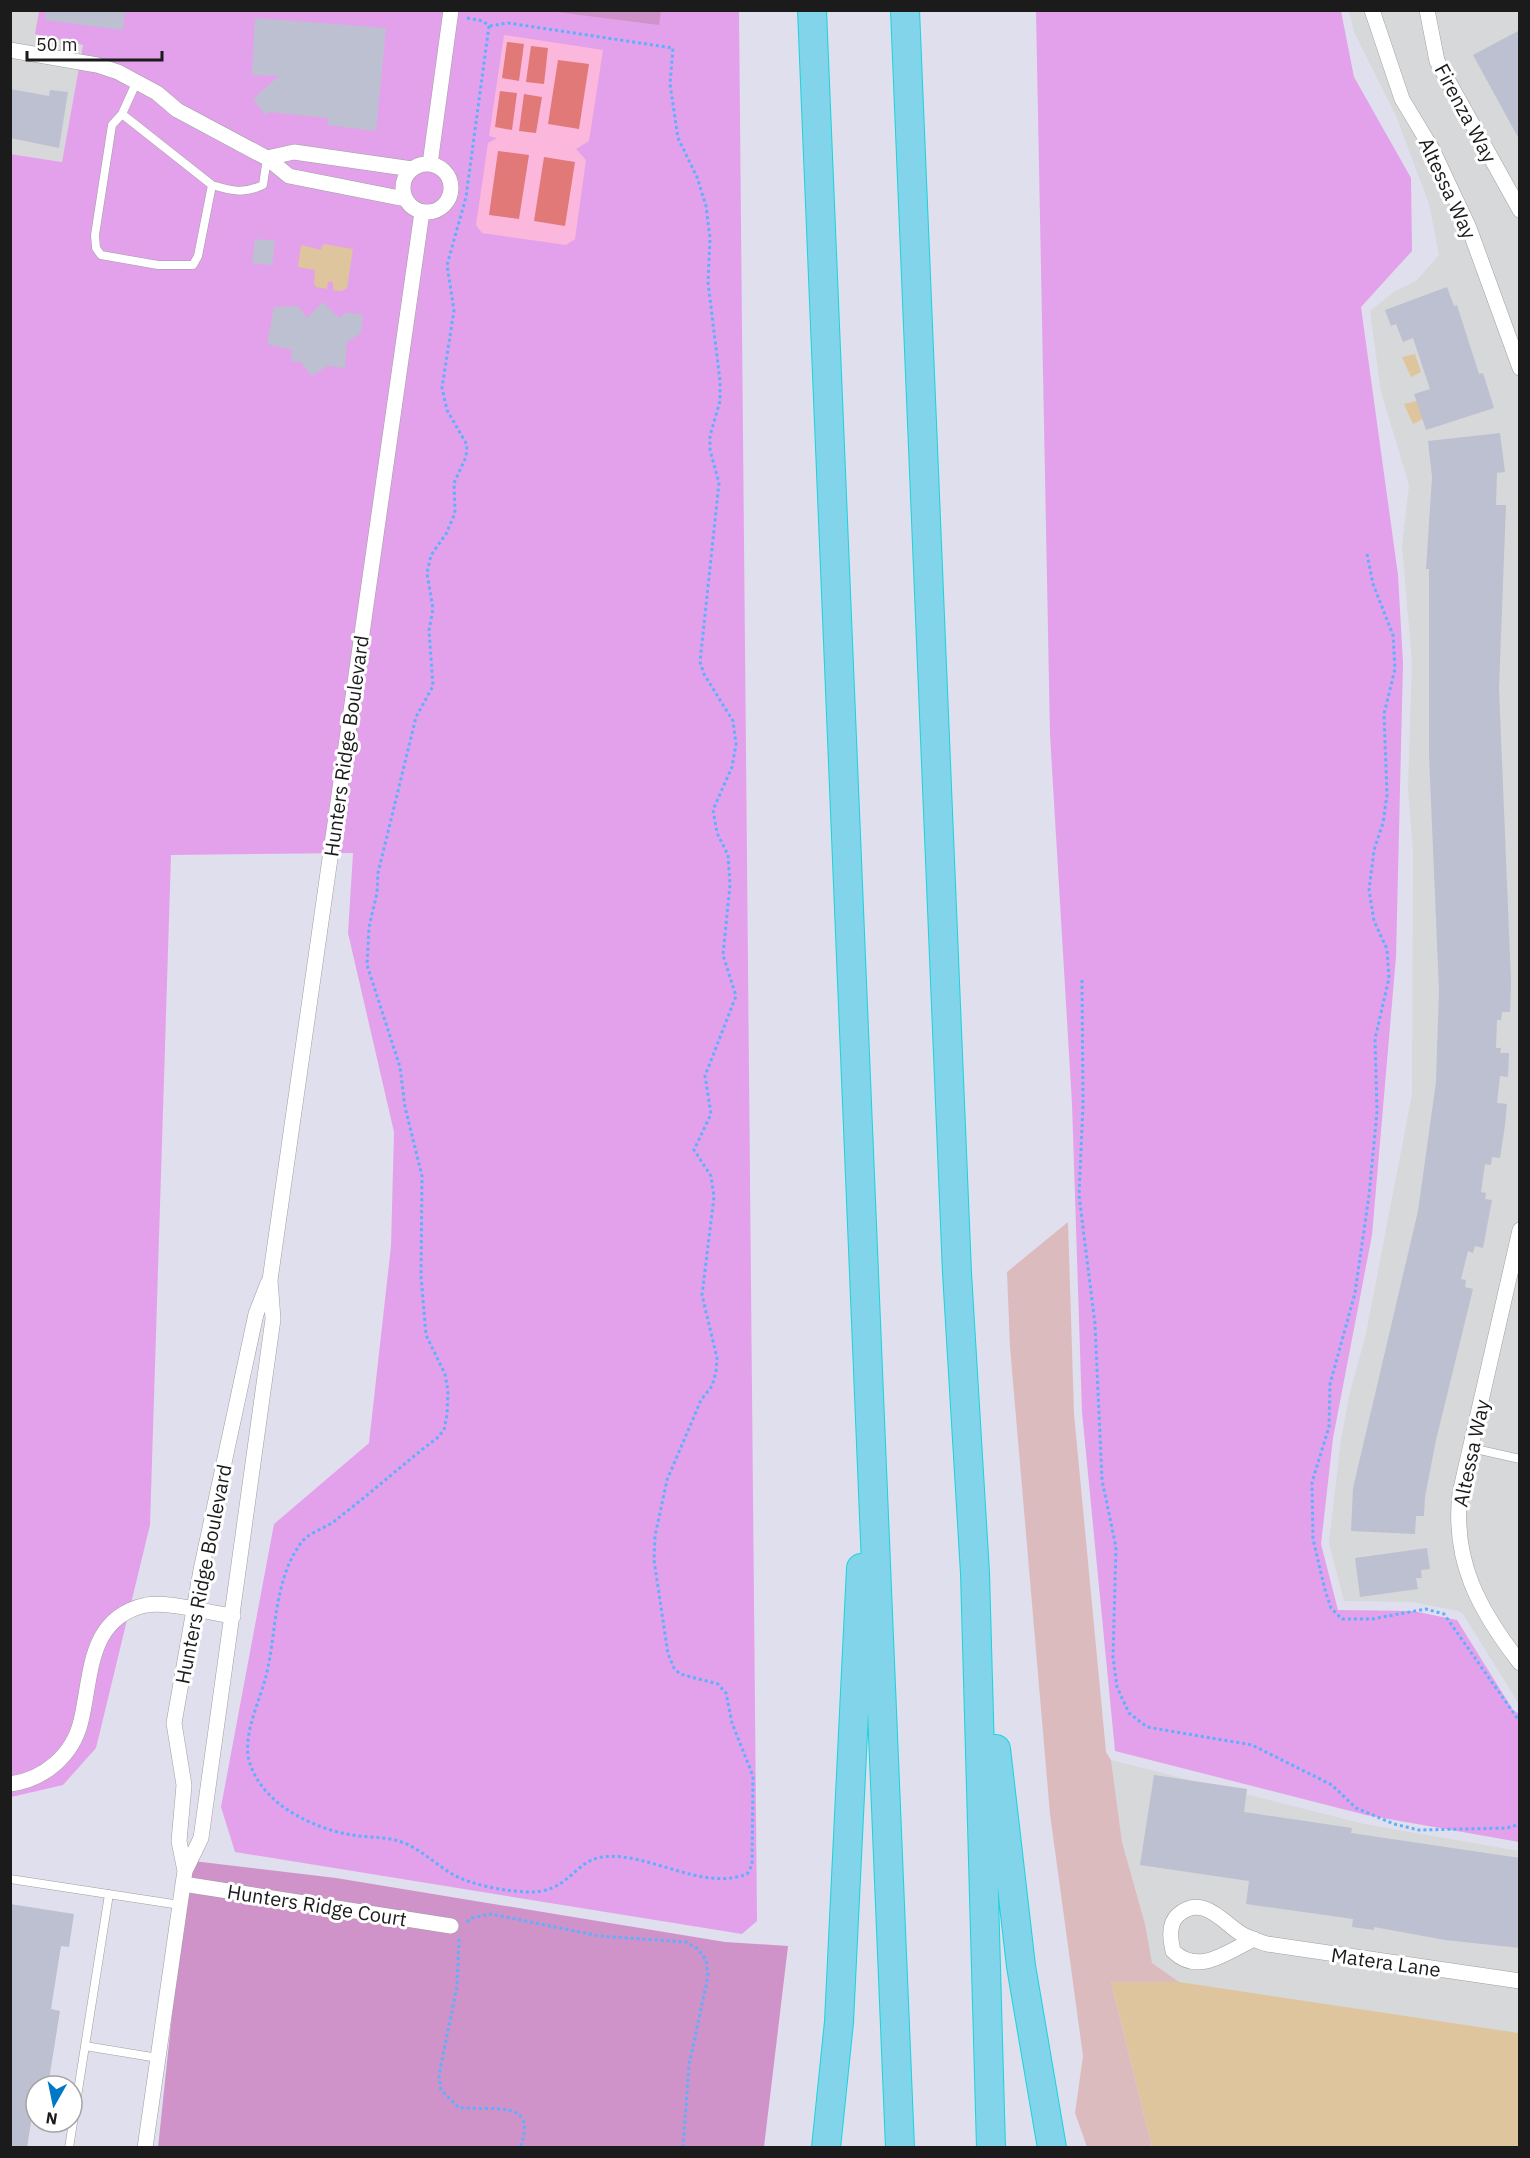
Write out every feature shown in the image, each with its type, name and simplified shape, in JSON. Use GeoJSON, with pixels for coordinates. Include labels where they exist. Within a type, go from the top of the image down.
{"type":"FeatureCollection","features":[{"type":"Feature","properties":{"kind":"highway"},"geometry":{"type":"LineString","coordinates":[[812,10],[900,2148]]}},
{"type":"Feature","properties":{"kind":"highway"},"geometry":{"type":"LineString","coordinates":[[905,10],[957,1272],[975,1574],[991,2148]]}},
{"type":"Feature","properties":{"kind":"highway"},"geometry":{"type":"LineString","coordinates":[[826,2148],[839,2022],[861,1571],[873,1450]]}},
{"type":"Feature","properties":{"kind":"highway"},"geometry":{"type":"LineString","coordinates":[[975,1574],[1022,1966],[1052,2148]]}},
{"type":"Feature","properties":{"kind":"street","name":"Altessa Way"},"geometry":{"type":"LineString","coordinates":[[1372,10],[1402,99],[1432,148],[1469,228],[1516,348],[1520,368]]}},
{"type":"Feature","properties":{"kind":"street","name":"Firenza Way"},"geometry":{"type":"LineString","coordinates":[[1427,10],[1437,61],[1520,210]]}},
{"type":"Feature","properties":{"kind":"street"},"geometry":{"type":"LineString","coordinates":[[430,164],[450,13]]}},
{"type":"Feature","properties":{"kind":"street"},"geometry":{"type":"LineString","coordinates":[[10,50],[97,65],[137,81],[177,110],[267,158],[289,176],[405,199]]}},
{"type":"Feature","properties":{"kind":"street"},"geometry":{"type":"LineString","coordinates":[[267,158],[294,152],[412,168],[430,164],[442,168],[448,174],[452,189],[450,197],[440,209],[422,212],[405,199],[403,182],[412,168]]}},
{"type":"Feature","properties":{"kind":"street","name":"Hunters Ridge Boulevard"},"geometry":{"type":"LineString","coordinates":[[145,2148],[184,1877],[201,1838],[273,1319],[270,1280],[422,212]]}},
{"type":"Feature","properties":{"kind":"street","name":"Altessa Way"},"geometry":{"type":"LineString","coordinates":[[1520,1230],[1460,1493],[1456,1524],[1461,1556],[1489,1618],[1520,1663]]}},
{"type":"Feature","properties":{"kind":"street","name":"Hunters Ridge Boulevard"},"geometry":{"type":"LineString","coordinates":[[184,1877],[179,1841],[184,1785],[174,1723],[194,1611],[256,1314],[270,1280]]}},
{"type":"Feature","properties":{"kind":"street"},"geometry":{"type":"LineString","coordinates":[[10,1784],[29,1782],[54,1766],[69,1748],[81,1722],[89,1666],[97,1644],[110,1625],[126,1614],[146,1605],[232,1616]]}},
{"type":"Feature","properties":{"kind":"street","name":"Hunters Ridge Court"},"geometry":{"type":"LineString","coordinates":[[184,1877],[459,1927]]}},
{"type":"Feature","properties":{"kind":"street","name":"Matera Lane"},"geometry":{"type":"LineString","coordinates":[[1254,1940],[1198,1964],[1182,1960],[1173,1951],[1171,1925],[1178,1915],[1191,1908],[1208,1910],[1217,1913],[1240,1934],[1267,1944],[1520,1981]]}},
{"type":"Feature","properties":{"kind":"lane"},"geometry":{"type":"LineString","coordinates":[[137,81],[122,114],[112,124],[95,235],[96,248],[101,255],[158,265],[194,265],[198,256],[212,185]]}},
{"type":"Feature","properties":{"kind":"lane"},"geometry":{"type":"LineString","coordinates":[[122,114],[212,185],[235,192],[250,191],[263,185],[267,158]]}},
{"type":"Feature","properties":{"kind":"lane"},"geometry":{"type":"LineString","coordinates":[[1471,1448],[1520,1459]]}},
{"type":"Feature","properties":{"kind":"lane"},"geometry":{"type":"LineString","coordinates":[[10,1879],[180,1905]]}},
{"type":"Feature","properties":{"kind":"lane"},"geometry":{"type":"LineString","coordinates":[[69,2148],[109,1894]]}},
{"type":"Feature","properties":{"kind":"lane"},"geometry":{"type":"LineString","coordinates":[[84,2046],[158,2058]]}},
{"type":"Feature","properties":{"kind":"path"},"geometry":{"type":"LineString","coordinates":[[450,13],[483,21],[489,26]]}},
{"type":"Feature","properties":{"kind":"path"},"geometry":{"type":"LineString","coordinates":[[508,22],[674,48],[670,84],[678,138],[697,177],[706,206],[709,228],[708,282],[720,381],[720,401],[710,436],[710,450],[719,483],[700,662],[704,674],[733,721],[736,744],[732,767],[713,810],[717,833],[728,855],[730,885],[723,955],[736,996],[705,1076],[711,1114],[694,1150],[711,1176],[714,1197],[702,1295],[717,1358],[716,1372],[712,1386],[701,1400],[667,1480],[655,1536],[654,1560],[668,1654],[674,1668],[686,1676],[718,1684],[726,1693],[732,1723],[753,1776],[752,1865],[747,1874],[737,1878],[698,1875],[618,1857],[600,1857],[585,1863],[558,1887],[543,1891],[526,1892],[480,1884],[454,1875],[405,1843],[327,1829],[304,1819],[282,1806],[266,1791],[252,1771],[248,1753],[250,1734],[267,1673],[274,1614],[286,1578],[303,1540],[336,1521],[390,1473],[438,1438],[444,1430],[447,1415],[446,1374],[426,1335],[421,1276],[422,1176],[405,1107],[400,1067],[367,964],[369,927],[377,893],[378,873],[417,717],[433,686],[429,630],[433,609],[427,573],[432,555],[446,534],[454,513],[454,483],[466,457],[467,446],[447,410],[442,388],[454,310],[447,265],[466,197],[489,26],[508,22]]}},
{"type":"Feature","properties":{"kind":"path"},"geometry":{"type":"LineString","coordinates":[[1367,554],[1373,584],[1393,635],[1395,669],[1384,714],[1387,795],[1383,823],[1374,850],[1369,890],[1374,921],[1387,949],[1389,978],[1375,1039],[1377,1112],[1369,1195],[1354,1293],[1330,1384],[1329,1427],[1312,1482],[1313,1539],[1331,1608],[1342,1619],[1372,1619],[1426,1609],[1444,1614],[1520,1722]]}},
{"type":"Feature","properties":{"kind":"path"},"geometry":{"type":"LineString","coordinates":[[1082,980],[1083,1105],[1079,1195],[1095,1323],[1102,1480],[1116,1547],[1113,1657],[1117,1687],[1128,1713],[1147,1727],[1251,1745],[1332,1785],[1356,1808],[1394,1824],[1419,1830],[1507,1828],[1520,1824]]}},
{"type":"Feature","properties":{"kind":"path"},"geometry":{"type":"LineString","coordinates":[[520,2148],[524,2129],[524,2119],[520,2114],[501,2109],[458,2107],[441,2090],[439,2075],[454,2013],[459,1927],[471,1918],[491,1914],[599,1936],[686,1942],[698,1949],[706,1960],[708,1976],[689,2066],[682,2148]]}},
{"type":"Feature","properties":{"kind":"shaded area"},"geometry":{"type":"Polygon","coordinates":[[[549,10],[658,24],[661,11],[739,11],[757,1921],[742,1934],[235,1852],[221,1807],[274,1524],[369,1443],[391,1246],[394,1132],[348,933],[353,853],[171,855],[150,1525],[96,1748],[63,1785],[11,1797],[10,154],[62,162],[83,45],[35,34],[39,11],[549,10]]]}},
{"type":"Feature","properties":{"kind":"shaded area"},"geometry":{"type":"Polygon","coordinates":[[[661,10],[659,25],[549,11],[661,10]]]}},
{"type":"Feature","properties":{"kind":"shaded area"},"geometry":{"type":"Polygon","coordinates":[[[10,11],[39,11],[36,34],[83,45],[62,162],[11,154],[10,11]]]}},
{"type":"Feature","properties":{"kind":"shaded area"},"geometry":{"type":"Polygon","coordinates":[[[1036,11],[1341,11],[1354,77],[1411,178],[1412,251],[1361,307],[1398,575],[1403,663],[1396,957],[1372,1235],[1333,1438],[1321,1544],[1338,1610],[1413,1611],[1457,1620],[1513,1710],[1519,1714],[1519,1842],[1366,1815],[1115,1751],[1082,1412],[1072,1104],[1050,735],[1036,11]]]}},
{"type":"Feature","properties":{"kind":"shaded area"},"geometry":{"type":"Polygon","coordinates":[[[1349,11],[1519,11],[1519,1704],[1463,1614],[1458,1611],[1413,1602],[1344,1601],[1329,1543],[1341,1439],[1350,1392],[1366,1334],[1412,1094],[1413,851],[1408,789],[1412,662],[1402,546],[1409,485],[1381,392],[1370,311],[1394,292],[1417,280],[1439,255],[1429,204],[1396,116],[1354,32],[1349,11]]]}},
{"type":"Feature","properties":{"kind":"shaded area"},"geometry":{"type":"Polygon","coordinates":[[[504,35],[603,50],[589,141],[576,149],[586,160],[575,239],[566,245],[482,233],[476,225],[488,143],[497,138],[489,136],[504,35]]]}},
{"type":"Feature","properties":{"kind":"shaded area"},"geometry":{"type":"Polygon","coordinates":[[[507,42],[524,44],[519,81],[502,78],[507,42]]]}},
{"type":"Feature","properties":{"kind":"shaded area"},"geometry":{"type":"Polygon","coordinates":[[[531,46],[548,48],[544,84],[526,82],[531,46]]]}},
{"type":"Feature","properties":{"kind":"shaded area"},"geometry":{"type":"Polygon","coordinates":[[[558,60],[589,64],[579,129],[548,124],[558,60]]]}},
{"type":"Feature","properties":{"kind":"shaded area"},"geometry":{"type":"Polygon","coordinates":[[[500,91],[517,93],[512,130],[495,127],[500,91]]]}},
{"type":"Feature","properties":{"kind":"shaded area"},"geometry":{"type":"Polygon","coordinates":[[[524,94],[542,97],[536,133],[519,131],[524,94]]]}},
{"type":"Feature","properties":{"kind":"shaded area"},"geometry":{"type":"Polygon","coordinates":[[[498,151],[529,155],[519,219],[489,215],[498,151]]]}},
{"type":"Feature","properties":{"kind":"shaded area"},"geometry":{"type":"Polygon","coordinates":[[[544,157],[575,162],[565,226],[534,221],[544,157]]]}},
{"type":"Feature","properties":{"kind":"shaded area"},"geometry":{"type":"Polygon","coordinates":[[[323,244],[353,249],[347,288],[341,291],[333,290],[333,282],[328,282],[327,289],[316,287],[315,270],[298,267],[301,245],[321,250],[323,244]]]}},
{"type":"Feature","properties":{"kind":"shaded area"},"geometry":{"type":"Polygon","coordinates":[[[1415,354],[1421,372],[1411,377],[1402,357],[1415,354]]]}},
{"type":"Feature","properties":{"kind":"shaded area"},"geometry":{"type":"Polygon","coordinates":[[[1417,401],[1423,419],[1413,424],[1404,404],[1417,401]]]}},
{"type":"Feature","properties":{"kind":"shaded area"},"geometry":{"type":"Polygon","coordinates":[[[1068,1222],[1074,1414],[1106,1752],[1111,1760],[1122,1842],[1145,1924],[1152,1963],[1179,1982],[1111,1982],[1152,2147],[1087,2147],[1075,2113],[1083,2056],[1050,1814],[1010,1347],[1007,1272],[1068,1222]]]}},
{"type":"Feature","properties":{"kind":"shaded area"},"geometry":{"type":"Polygon","coordinates":[[[1111,1760],[1364,1824],[1519,1851],[1519,2033],[1179,1983],[1152,1963],[1145,1924],[1122,1842],[1111,1760]]]}},
{"type":"Feature","properties":{"kind":"shaded area"},"geometry":{"type":"Polygon","coordinates":[[[193,1861],[336,1878],[725,1942],[788,1946],[764,2147],[158,2148],[182,1920],[193,1861]]]}},
{"type":"Feature","properties":{"kind":"shaded area"},"geometry":{"type":"Polygon","coordinates":[[[1111,1982],[1179,1982],[1519,2033],[1519,2147],[1152,2147],[1111,1982]]]}},
{"type":"Feature","properties":{"kind":"building"},"geometry":{"type":"Polygon","coordinates":[[[46,10],[125,10],[123,30],[45,20],[46,10]]]}},
{"type":"Feature","properties":{"kind":"building"},"geometry":{"type":"Polygon","coordinates":[[[255,18],[386,28],[376,131],[327,125],[328,118],[270,112],[266,115],[253,99],[279,76],[252,75],[255,18]]]}},
{"type":"Feature","properties":{"kind":"building"},"geometry":{"type":"Polygon","coordinates":[[[1520,30],[1520,141],[1473,55],[1520,30]]]}},
{"type":"Feature","properties":{"kind":"building"},"geometry":{"type":"Polygon","coordinates":[[[10,89],[49,96],[50,90],[68,92],[59,148],[10,138],[10,89]]]}},
{"type":"Feature","properties":{"kind":"building"},"geometry":{"type":"Polygon","coordinates":[[[255,239],[275,241],[272,265],[252,263],[255,239]]]}},
{"type":"Feature","properties":{"kind":"building"},"geometry":{"type":"Polygon","coordinates":[[[1447,287],[1454,306],[1457,305],[1479,374],[1483,373],[1494,408],[1426,430],[1414,394],[1430,389],[1413,338],[1403,342],[1396,324],[1391,326],[1385,310],[1447,287]]]}},
{"type":"Feature","properties":{"kind":"building"},"geometry":{"type":"Polygon","coordinates":[[[323,302],[339,318],[346,312],[363,315],[361,333],[347,342],[345,368],[327,366],[312,376],[301,362],[291,361],[292,350],[267,344],[274,307],[298,306],[307,318],[323,302]]]}},
{"type":"Feature","properties":{"kind":"building"},"geometry":{"type":"Polygon","coordinates":[[[1500,433],[1505,472],[1497,473],[1496,505],[1506,505],[1499,688],[1511,981],[1510,1012],[1502,1012],[1501,1020],[1497,1020],[1496,1048],[1501,1048],[1500,1053],[1509,1053],[1508,1077],[1500,1076],[1497,1103],[1507,1104],[1505,1125],[1500,1158],[1492,1157],[1491,1165],[1485,1164],[1481,1192],[1486,1193],[1485,1199],[1492,1200],[1483,1248],[1475,1246],[1473,1253],[1468,1251],[1461,1279],[1466,1280],[1465,1287],[1473,1289],[1436,1440],[1425,1497],[1424,1516],[1416,1516],[1415,1534],[1351,1531],[1353,1488],[1418,1211],[1436,1082],[1439,990],[1429,755],[1429,569],[1426,569],[1432,477],[1428,441],[1500,433]]]}},
{"type":"Feature","properties":{"kind":"building"},"geometry":{"type":"Polygon","coordinates":[[[1427,1548],[1430,1569],[1421,1570],[1422,1578],[1416,1578],[1418,1589],[1360,1597],[1355,1558],[1427,1548]]]}},
{"type":"Feature","properties":{"kind":"building"},"geometry":{"type":"Polygon","coordinates":[[[1154,1775],[1247,1789],[1244,1812],[1352,1828],[1351,1833],[1520,1858],[1520,1948],[1445,1940],[1374,1927],[1374,1930],[1352,1927],[1353,1919],[1246,1904],[1249,1881],[1140,1865],[1154,1775]]]}},
{"type":"Feature","properties":{"kind":"building"},"geometry":{"type":"Polygon","coordinates":[[[10,1904],[74,1914],[69,1947],[61,1946],[51,2009],[60,2011],[50,2074],[24,2074],[24,2134],[29,2134],[27,2148],[10,2148],[10,1904]]]}}]}
